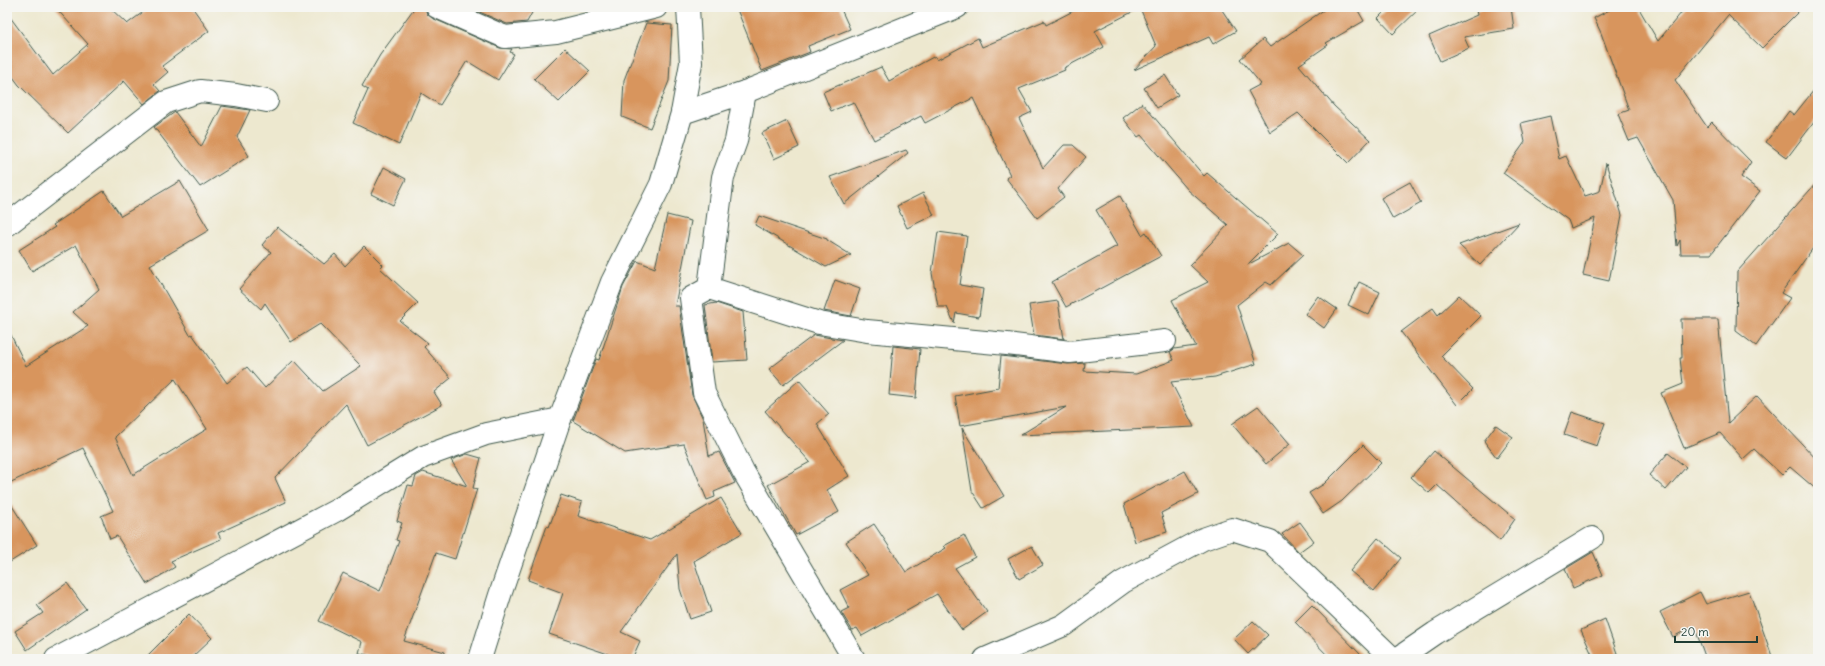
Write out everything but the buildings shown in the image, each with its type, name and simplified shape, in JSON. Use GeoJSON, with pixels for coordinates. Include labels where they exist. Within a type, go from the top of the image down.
{"type":"FeatureCollection","features":[{"type":"Feature","properties":{"kind":"street"},"geometry":{"type":"LineString","coordinates":[[437,7],[505,37],[556,32],[656,7]]}},
{"type":"Feature","properties":{"kind":"street"},"geometry":{"type":"LineString","coordinates":[[480,659],[560,419],[612,282],[661,184],[682,113],[690,63],[688,7]]}},
{"type":"Feature","properties":{"kind":"street"},"geometry":{"type":"LineString","coordinates":[[682,113],[745,92],[957,7]]}},
{"type":"Feature","properties":{"kind":"street"},"geometry":{"type":"LineString","coordinates":[[7,225],[166,102],[200,91],[236,95],[267,101]]}},
{"type":"Feature","properties":{"kind":"street"},"geometry":{"type":"LineString","coordinates":[[709,288],[723,177],[736,141],[745,92]]}},
{"type":"Feature","properties":{"kind":"street"},"geometry":{"type":"LineString","coordinates":[[854,659],[743,471],[704,393],[692,298],[709,288],[819,323],[867,331],[1007,344],[1070,352],[1164,341]]}},
{"type":"Feature","properties":{"kind":"street"},"geometry":{"type":"LineString","coordinates":[[56,659],[337,510],[423,457],[486,434],[560,419]]}},
{"type":"Feature","properties":{"kind":"street"},"geometry":{"type":"LineString","coordinates":[[985,659],[1064,625],[1123,582],[1203,539],[1232,529],[1270,541],[1393,659]]}},
{"type":"Feature","properties":{"kind":"street"},"geometry":{"type":"LineString","coordinates":[[1396,659],[1435,633],[1592,538]]}}]}
